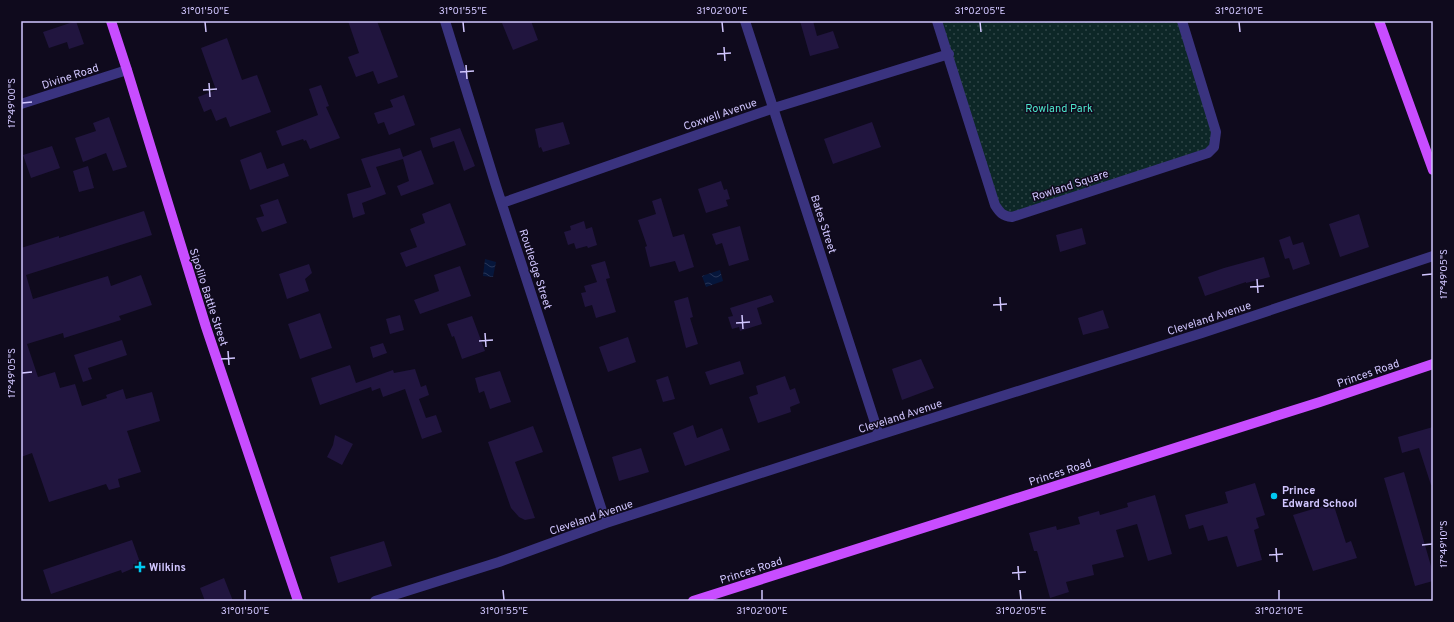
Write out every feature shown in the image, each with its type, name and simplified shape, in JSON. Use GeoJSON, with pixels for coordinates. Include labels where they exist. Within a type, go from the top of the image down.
{"type":"FeatureCollection","features":[{"type":"Feature","properties":{"kind":"main road","name":"Sipolilo Battle Street"},"geometry":{"type":"LineString","coordinates":[[111,21],[206,327],[298,601]]}},
{"type":"Feature","properties":{"kind":"main road"},"geometry":{"type":"LineString","coordinates":[[1379,21],[1433,170]]}},
{"type":"Feature","properties":{"kind":"main road","name":"Princes Road"},"geometry":{"type":"LineString","coordinates":[[693,601],[1320,402],[1433,364]]}},
{"type":"Feature","properties":{"kind":"street","name":"Routledge Street"},"geometry":{"type":"LineString","coordinates":[[445,21],[502,203],[606,523]]}},
{"type":"Feature","properties":{"kind":"street","name":"Bates Street"},"geometry":{"type":"LineString","coordinates":[[745,21],[879,435]]}},
{"type":"Feature","properties":{"kind":"street","name":"Rowland Square"},"geometry":{"type":"LineString","coordinates":[[937,21],[949,54],[995,205],[1000,213],[1005,216],[1012,216],[1208,152],[1214,147],[1216,132],[1182,21]]}},
{"type":"Feature","properties":{"kind":"street","name":"Coxwell Avenue"},"geometry":{"type":"LineString","coordinates":[[502,203],[774,108],[949,54]]}},
{"type":"Feature","properties":{"kind":"street","name":"Divine Road"},"geometry":{"type":"LineString","coordinates":[[21,104],[127,70]]}},
{"type":"Feature","properties":{"kind":"street","name":"Cleveland Avenue"},"geometry":{"type":"LineString","coordinates":[[374,601],[499,562],[606,523],[879,435],[1202,334],[1433,256]]}},
{"type":"Feature","properties":{"kind":"green space","name":"Rowland Park"},"geometry":{"type":"Polygon","coordinates":[[[938,21],[1182,21],[1218,147],[1004,218],[938,21]]]}},
{"type":"Feature","properties":{"kind":"water"},"geometry":{"type":"Polygon","coordinates":[[[485,259],[496,262],[493,277],[483,276],[485,259]]]}},
{"type":"Feature","properties":{"kind":"water"},"geometry":{"type":"Polygon","coordinates":[[[720,270],[723,281],[706,287],[702,276],[720,270]]]}},
{"type":"Feature","properties":{"kind":"building"},"geometry":{"type":"Polygon","coordinates":[[[76,21],[84,44],[69,49],[67,42],[49,48],[43,32],[76,21]]]}},
{"type":"Feature","properties":{"kind":"building"},"geometry":{"type":"Polygon","coordinates":[[[348,21],[377,21],[398,77],[378,84],[373,71],[356,77],[348,57],[359,53],[348,21]]]}},
{"type":"Feature","properties":{"kind":"building"},"geometry":{"type":"Polygon","coordinates":[[[509,21],[531,21],[538,40],[513,50],[502,23],[509,21]]]}},
{"type":"Feature","properties":{"kind":"building"},"geometry":{"type":"Polygon","coordinates":[[[800,21],[813,21],[817,36],[833,31],[839,48],[810,56],[800,21]]]}},
{"type":"Feature","properties":{"kind":"building"},"geometry":{"type":"Polygon","coordinates":[[[227,38],[242,80],[257,75],[271,112],[230,127],[226,117],[216,121],[211,109],[204,112],[198,97],[216,90],[201,48],[227,38]]]}},
{"type":"Feature","properties":{"kind":"building"},"geometry":{"type":"Polygon","coordinates":[[[321,85],[329,106],[326,107],[340,138],[310,149],[306,140],[304,141],[303,139],[282,146],[276,131],[318,115],[309,89],[321,85]]]}},
{"type":"Feature","properties":{"kind":"building"},"geometry":{"type":"Polygon","coordinates":[[[404,95],[415,125],[389,135],[384,122],[378,124],[374,113],[393,107],[390,100],[404,95]]]}},
{"type":"Feature","properties":{"kind":"building"},"geometry":{"type":"Polygon","coordinates":[[[109,117],[127,167],[113,171],[106,153],[83,162],[75,138],[96,131],[93,123],[109,117]]]}},
{"type":"Feature","properties":{"kind":"building"},"geometry":{"type":"Polygon","coordinates":[[[563,122],[570,144],[543,152],[541,147],[539,148],[535,129],[563,122]]]}},
{"type":"Feature","properties":{"kind":"building"},"geometry":{"type":"Polygon","coordinates":[[[872,122],[881,147],[833,164],[824,139],[872,122]]]}},
{"type":"Feature","properties":{"kind":"building"},"geometry":{"type":"Polygon","coordinates":[[[460,128],[475,166],[464,171],[454,141],[433,148],[430,138],[460,128]]]}},
{"type":"Feature","properties":{"kind":"building"},"geometry":{"type":"Polygon","coordinates":[[[52,146],[60,168],[31,178],[23,155],[52,146]]]}},
{"type":"Feature","properties":{"kind":"building"},"geometry":{"type":"Polygon","coordinates":[[[400,148],[403,157],[421,150],[434,184],[401,196],[397,186],[409,181],[403,159],[376,167],[386,194],[362,203],[365,214],[353,218],[347,194],[371,187],[361,159],[400,148]]]}},
{"type":"Feature","properties":{"kind":"building"},"geometry":{"type":"Polygon","coordinates":[[[261,152],[267,169],[284,163],[289,176],[250,190],[240,160],[261,152]]]}},
{"type":"Feature","properties":{"kind":"building"},"geometry":{"type":"Polygon","coordinates":[[[88,166],[94,188],[79,192],[73,171],[88,166]]]}},
{"type":"Feature","properties":{"kind":"building"},"geometry":{"type":"Polygon","coordinates":[[[721,181],[724,190],[727,189],[730,199],[726,200],[728,206],[706,213],[698,189],[721,181]]]}},
{"type":"Feature","properties":{"kind":"building"},"geometry":{"type":"Polygon","coordinates":[[[661,198],[673,237],[684,234],[694,267],[679,272],[675,261],[650,267],[645,247],[647,246],[638,220],[656,214],[652,201],[661,198]]]}},
{"type":"Feature","properties":{"kind":"building"},"geometry":{"type":"Polygon","coordinates":[[[278,199],[287,223],[262,232],[256,218],[264,216],[260,205],[278,199]]]}},
{"type":"Feature","properties":{"kind":"building"},"geometry":{"type":"Polygon","coordinates":[[[450,203],[466,245],[406,267],[400,253],[417,247],[410,229],[425,223],[422,214],[450,203]]]}},
{"type":"Feature","properties":{"kind":"building"},"geometry":{"type":"Polygon","coordinates":[[[144,211],[152,235],[26,275],[33,299],[108,276],[111,286],[141,275],[152,305],[119,316],[121,320],[64,338],[63,333],[27,344],[38,377],[55,372],[60,388],[75,384],[82,406],[107,398],[106,395],[123,389],[126,399],[152,392],[160,421],[127,431],[141,472],[118,479],[120,487],[109,490],[106,484],[49,502],[32,453],[21,457],[21,248],[59,236],[59,238],[144,211]]]}},
{"type":"Feature","properties":{"kind":"building"},"geometry":{"type":"Polygon","coordinates":[[[1359,214],[1369,247],[1340,257],[1329,224],[1359,214]]]}},
{"type":"Feature","properties":{"kind":"building"},"geometry":{"type":"Polygon","coordinates":[[[584,221],[586,229],[592,227],[597,245],[588,248],[587,246],[576,249],[574,243],[568,245],[564,232],[571,230],[570,226],[584,221]]]}},
{"type":"Feature","properties":{"kind":"building"},"geometry":{"type":"Polygon","coordinates":[[[740,226],[749,260],[729,266],[722,243],[716,245],[712,234],[740,226]]]}},
{"type":"Feature","properties":{"kind":"building"},"geometry":{"type":"Polygon","coordinates":[[[1082,228],[1086,244],[1060,252],[1056,235],[1082,228]]]}},
{"type":"Feature","properties":{"kind":"building"},"geometry":{"type":"Polygon","coordinates":[[[1290,236],[1293,245],[1303,242],[1310,264],[1293,270],[1289,258],[1285,259],[1279,240],[1290,236]]]}},
{"type":"Feature","properties":{"kind":"building"},"geometry":{"type":"Polygon","coordinates":[[[1264,257],[1270,277],[1246,282],[1205,296],[1198,277],[1264,257]]]}},
{"type":"Feature","properties":{"kind":"building"},"geometry":{"type":"Polygon","coordinates":[[[605,261],[610,278],[606,279],[616,312],[596,318],[592,305],[585,307],[581,293],[586,292],[584,286],[597,282],[591,265],[605,261]]]}},
{"type":"Feature","properties":{"kind":"building"},"geometry":{"type":"Polygon","coordinates":[[[309,264],[312,273],[305,279],[309,291],[287,299],[279,274],[309,264]]]}},
{"type":"Feature","properties":{"kind":"building"},"geometry":{"type":"Polygon","coordinates":[[[460,266],[471,296],[420,314],[414,300],[439,291],[434,275],[460,266]]]}},
{"type":"Feature","properties":{"kind":"building"},"geometry":{"type":"Polygon","coordinates":[[[771,295],[774,302],[757,308],[762,324],[740,331],[739,327],[732,329],[728,317],[733,316],[730,308],[771,295]]]}},
{"type":"Feature","properties":{"kind":"building"},"geometry":{"type":"Polygon","coordinates":[[[688,297],[693,317],[690,318],[698,344],[686,348],[674,301],[688,297]]]}},
{"type":"Feature","properties":{"kind":"building"},"geometry":{"type":"Polygon","coordinates":[[[1103,310],[1109,328],[1083,335],[1078,318],[1103,310]]]}},
{"type":"Feature","properties":{"kind":"building"},"geometry":{"type":"Polygon","coordinates":[[[320,313],[332,348],[300,359],[288,324],[320,313]]]}},
{"type":"Feature","properties":{"kind":"building"},"geometry":{"type":"Polygon","coordinates":[[[400,315],[404,330],[390,334],[386,319],[400,315]]]}},
{"type":"Feature","properties":{"kind":"building"},"geometry":{"type":"Polygon","coordinates":[[[472,316],[485,351],[462,359],[454,336],[452,337],[447,324],[472,316]]]}},
{"type":"Feature","properties":{"kind":"building"},"geometry":{"type":"Polygon","coordinates":[[[628,337],[636,362],[608,372],[599,347],[628,337]]]}},
{"type":"Feature","properties":{"kind":"building"},"geometry":{"type":"Polygon","coordinates":[[[122,340],[127,355],[88,368],[92,379],[83,382],[74,355],[122,340]]]}},
{"type":"Feature","properties":{"kind":"building"},"geometry":{"type":"Polygon","coordinates":[[[383,343],[387,353],[373,358],[370,347],[383,343]]]}},
{"type":"Feature","properties":{"kind":"building"},"geometry":{"type":"Polygon","coordinates":[[[921,359],[934,388],[902,400],[892,369],[921,359]]]}},
{"type":"Feature","properties":{"kind":"building"},"geometry":{"type":"Polygon","coordinates":[[[740,361],[744,374],[710,385],[705,372],[740,361]]]}},
{"type":"Feature","properties":{"kind":"building"},"geometry":{"type":"Polygon","coordinates":[[[350,365],[356,383],[393,370],[394,373],[415,369],[421,387],[426,385],[429,395],[419,399],[426,418],[436,415],[442,432],[422,439],[405,389],[383,397],[380,388],[372,391],[371,387],[320,405],[311,378],[350,365]]]}},
{"type":"Feature","properties":{"kind":"building"},"geometry":{"type":"Polygon","coordinates":[[[500,371],[511,402],[490,409],[484,391],[479,393],[475,378],[500,371]]]}},
{"type":"Feature","properties":{"kind":"building"},"geometry":{"type":"Polygon","coordinates":[[[668,376],[675,399],[663,402],[656,380],[668,376]]]}},
{"type":"Feature","properties":{"kind":"building"},"geometry":{"type":"Polygon","coordinates":[[[785,376],[790,390],[795,388],[800,403],[790,407],[791,412],[758,423],[749,397],[758,394],[756,386],[785,376]]]}},
{"type":"Feature","properties":{"kind":"building"},"geometry":{"type":"Polygon","coordinates":[[[693,425],[697,438],[722,428],[730,450],[685,466],[673,433],[693,425]]]}},
{"type":"Feature","properties":{"kind":"building"},"geometry":{"type":"Polygon","coordinates":[[[533,426],[543,452],[515,462],[535,518],[525,520],[519,517],[511,508],[488,442],[533,426]]]}},
{"type":"Feature","properties":{"kind":"building"},"geometry":{"type":"Polygon","coordinates":[[[1433,427],[1433,485],[1431,485],[1419,448],[1402,453],[1398,437],[1433,427]]]}},
{"type":"Feature","properties":{"kind":"building"},"geometry":{"type":"Polygon","coordinates":[[[335,435],[353,444],[342,465],[327,457],[333,445],[335,435]]]}},
{"type":"Feature","properties":{"kind":"building"},"geometry":{"type":"Polygon","coordinates":[[[641,448],[649,472],[619,481],[612,457],[641,448]]]}},
{"type":"Feature","properties":{"kind":"building"},"geometry":{"type":"Polygon","coordinates":[[[1404,472],[1433,573],[1433,581],[1415,586],[1384,478],[1404,472]]]}},
{"type":"Feature","properties":{"kind":"building"},"geometry":{"type":"Polygon","coordinates":[[[1255,483],[1265,515],[1256,518],[1259,528],[1254,530],[1262,560],[1237,567],[1227,536],[1208,541],[1203,525],[1189,529],[1185,515],[1228,503],[1225,492],[1255,483]]]}},
{"type":"Feature","properties":{"kind":"building"},"geometry":{"type":"Polygon","coordinates":[[[1155,495],[1172,554],[1148,561],[1137,524],[1116,530],[1124,557],[1092,565],[1094,575],[1066,582],[1069,592],[1050,598],[1037,551],[1034,551],[1029,533],[1056,526],[1057,530],[1080,524],[1078,517],[1099,511],[1100,515],[1128,507],[1127,503],[1155,495]]]}},
{"type":"Feature","properties":{"kind":"building"},"geometry":{"type":"Polygon","coordinates":[[[1333,503],[1346,543],[1351,541],[1357,558],[1313,571],[1293,515],[1333,503]]]}},
{"type":"Feature","properties":{"kind":"building"},"geometry":{"type":"Polygon","coordinates":[[[132,540],[141,565],[122,573],[121,570],[51,594],[43,570],[132,540]]]}},
{"type":"Feature","properties":{"kind":"building"},"geometry":{"type":"Polygon","coordinates":[[[384,541],[392,566],[338,583],[330,557],[384,541]]]}},
{"type":"Feature","properties":{"kind":"building"},"geometry":{"type":"Polygon","coordinates":[[[224,578],[233,601],[205,601],[200,588],[224,578]]]}},
{"type":"Feature","properties":{"kind":"place","name":"Prince Edward School"},"geometry":{"type":"Point","coordinates":[1274,496]}},
{"type":"Feature","properties":{"kind":"place","name":"Wilkins"},"geometry":{"type":"Point","coordinates":[140,567]}}]}
